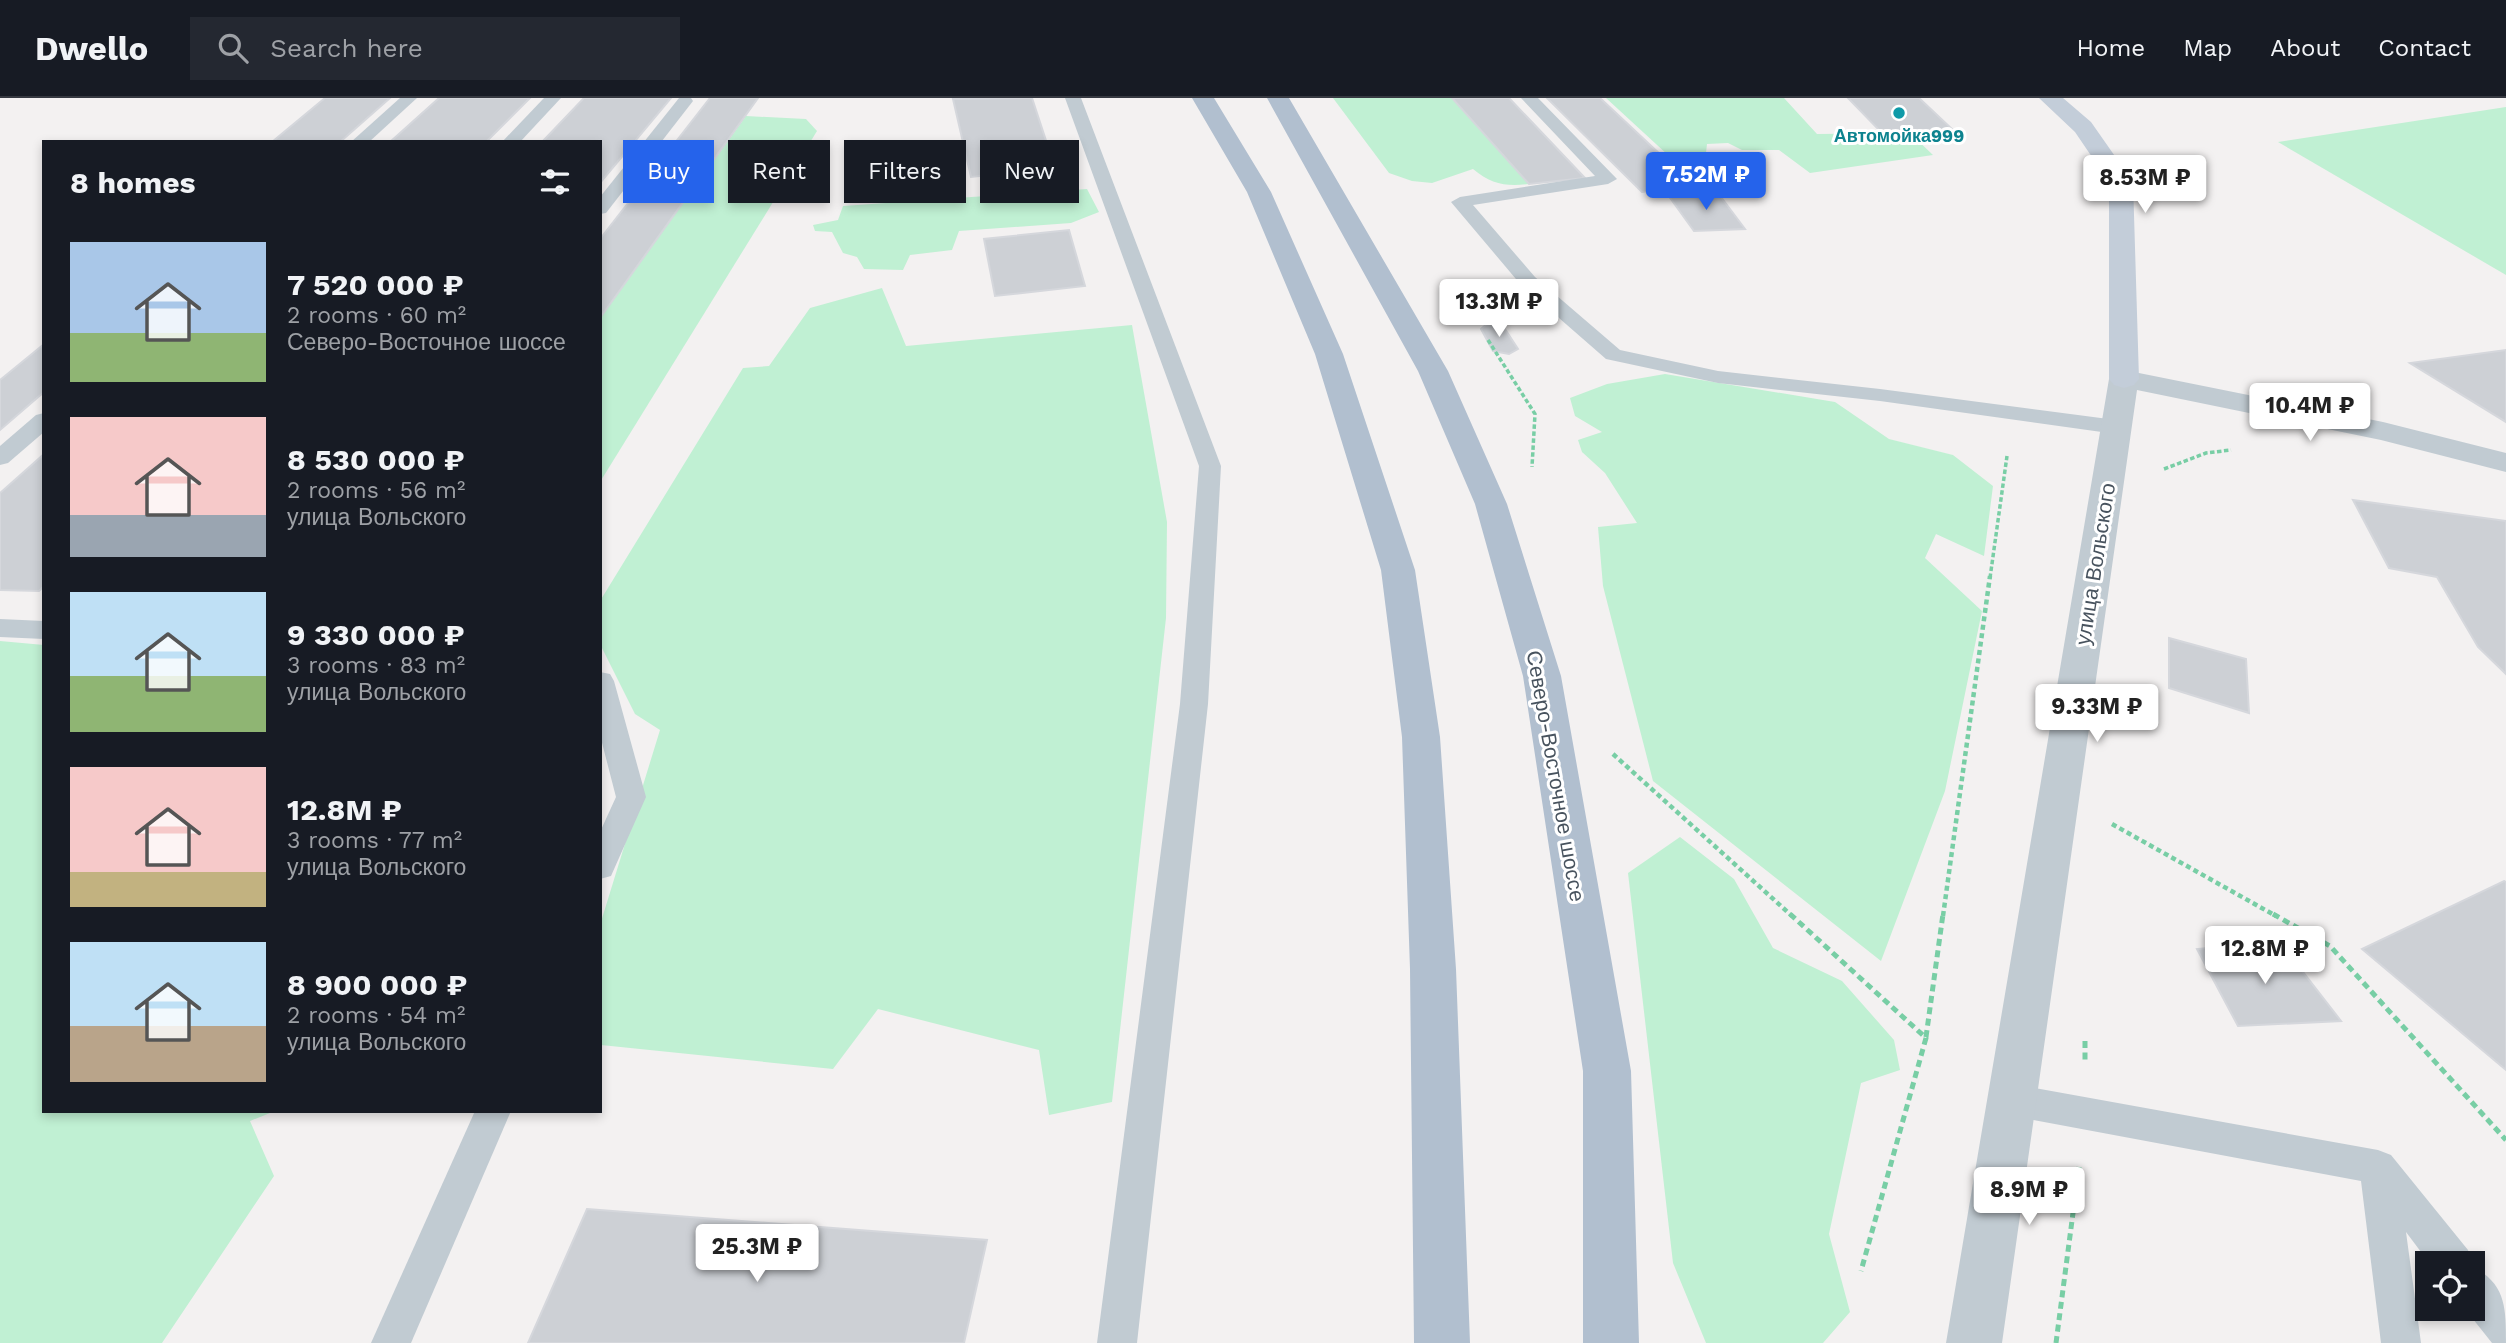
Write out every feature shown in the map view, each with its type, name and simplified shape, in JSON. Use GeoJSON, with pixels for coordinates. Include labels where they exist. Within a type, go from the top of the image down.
{"type":"FeatureCollection","features":[{"type":"Feature","properties":{"kind":"main road"},"geometry":{"type":"LineString","coordinates":[[1203,98],[1259,192],[1329,354],[1398,570],[1421,737],[1433,969],[1442,1343]]}},
{"type":"Feature","properties":{"kind":"main road","name":"Северо-Восточное шоссе"},"geometry":{"type":"LineString","coordinates":[[1278,98],[1433,371],[1492,504],[1542,676],[1607,1071],[1611,1343]]}},
{"type":"Feature","properties":{"kind":"main road","name":"улица Вольского"},"geometry":{"type":"LineString","coordinates":[[2050,98],[2083,127],[2122,183],[2124,379]]}},
{"type":"Feature","properties":{"kind":"street","name":"улица Вольского"},"geometry":{"type":"LineString","coordinates":[[1974,1343],[2124,379]]}},
{"type":"Feature","properties":{"kind":"street"},"geometry":{"type":"LineString","coordinates":[[2124,379],[2383,431],[2506,463]]}},
{"type":"Feature","properties":{"kind":"lane"},"geometry":{"type":"LineString","coordinates":[[361,140],[409,98]]}},
{"type":"Feature","properties":{"kind":"lane"},"geometry":{"type":"LineString","coordinates":[[512,140],[553,98]]}},
{"type":"Feature","properties":{"kind":"lane"},"geometry":{"type":"LineString","coordinates":[[1073,98],[1210,466],[1194,704],[1117,1343]]}},
{"type":"Feature","properties":{"kind":"lane"},"geometry":{"type":"LineString","coordinates":[[1529,98],[1608,179],[1460,202],[1528,281],[1613,355],[1717,377],[1880,395],[2114,439]]}},
{"type":"Feature","properties":{"kind":"lane"},"geometry":{"type":"LineString","coordinates":[[602,206],[685,101]]}},
{"type":"Feature","properties":{"kind":"lane"},"geometry":{"type":"LineString","coordinates":[[0,458],[42,422]]}},
{"type":"Feature","properties":{"kind":"lane"},"geometry":{"type":"LineString","coordinates":[[0,628],[38,624]]}},
{"type":"Feature","properties":{"kind":"lane"},"geometry":{"type":"LineString","coordinates":[[602,688],[631,797],[602,862]]}},
{"type":"Feature","properties":{"kind":"lane"},"geometry":{"type":"LineString","coordinates":[[2012,1100],[2378,1167],[2444,1251]]}},
{"type":"Feature","properties":{"kind":"lane"},"geometry":{"type":"LineString","coordinates":[[391,1343],[492,1113]]}},
{"type":"Feature","properties":{"kind":"lane"},"geometry":{"type":"LineString","coordinates":[[2378,1167],[2402,1343]]}},
{"type":"Feature","properties":{"kind":"lane"},"geometry":{"type":"LineString","coordinates":[[2485,1302],[2506,1329]]}},
{"type":"Feature","properties":{"kind":"path"},"geometry":{"type":"LineString","coordinates":[[1488,340],[1535,414],[1531,471]]}},
{"type":"Feature","properties":{"kind":"path"},"geometry":{"type":"LineString","coordinates":[[2114,439],[2178,462]]}},
{"type":"Feature","properties":{"kind":"path"},"geometry":{"type":"LineString","coordinates":[[1861,1271],[1926,1038],[2009,445]]}},
{"type":"Feature","properties":{"kind":"path"},"geometry":{"type":"LineString","coordinates":[[2160,479],[2164,467],[2206,453],[2241,448]]}},
{"type":"Feature","properties":{"kind":"path"},"geometry":{"type":"LineString","coordinates":[[1610,742],[1614,755],[1926,1038]]}},
{"type":"Feature","properties":{"kind":"path"},"geometry":{"type":"LineString","coordinates":[[2059,795],[2330,946],[2506,1140]]}},
{"type":"Feature","properties":{"kind":"path"},"geometry":{"type":"LineString","coordinates":[[2056,1343],[2081,1150],[2085,1030]]}},
{"type":"Feature","properties":{"kind":"green space"},"geometry":{"type":"Polygon","coordinates":[[[1333,98],[1452,98],[1529,184],[1499,183],[1473,169],[1432,183],[1412,181],[1389,173],[1333,98]]]}},
{"type":"Feature","properties":{"kind":"green space"},"geometry":{"type":"Polygon","coordinates":[[[1606,98],[1784,98],[1817,134],[1910,133],[1933,155],[1810,173],[1779,150],[1742,150],[1728,143],[1707,144],[1706,153],[1669,156],[1606,98]]]}},
{"type":"Feature","properties":{"kind":"green space"},"geometry":{"type":"Polygon","coordinates":[[[2506,107],[2506,275],[2278,142],[2506,107]]]}},
{"type":"Feature","properties":{"kind":"green space"},"geometry":{"type":"Polygon","coordinates":[[[746,116],[806,119],[817,131],[811,140],[729,140],[746,116]]]}},
{"type":"Feature","properties":{"kind":"green space"},"geometry":{"type":"Polygon","coordinates":[[[728,141],[728,203],[772,203],[602,479],[602,315],[683,203],[714,203],[714,160],[728,141]]]}},
{"type":"Feature","properties":{"kind":"green space"},"geometry":{"type":"Polygon","coordinates":[[[1087,189],[1099,212],[1071,223],[959,231],[952,250],[910,255],[903,270],[864,269],[857,257],[843,253],[832,232],[815,231],[813,225],[838,220],[843,206],[966,203],[966,197],[980,196],[980,203],[1079,203],[1079,190],[1087,189]]]}},
{"type":"Feature","properties":{"kind":"green space"},"geometry":{"type":"Polygon","coordinates":[[[882,288],[906,346],[1132,325],[1167,522],[1166,618],[1112,1102],[1049,1115],[1039,1050],[878,1009],[833,1069],[602,1045],[602,918],[660,730],[635,714],[602,648],[602,598],[743,368],[769,366],[810,308],[882,288]]]}},
{"type":"Feature","properties":{"kind":"green space"},"geometry":{"type":"Polygon","coordinates":[[[1665,374],[1835,402],[1889,439],[1953,455],[1993,486],[1984,556],[1936,534],[1925,558],[1982,611],[1945,791],[1881,961],[1653,781],[1603,586],[1598,527],[1637,523],[1605,473],[1582,452],[1578,440],[1602,432],[1575,416],[1570,398],[1607,384],[1665,374]]]}},
{"type":"Feature","properties":{"kind":"green space"},"geometry":{"type":"Polygon","coordinates":[[[0,641],[42,645],[42,1113],[270,1113],[250,1121],[274,1176],[162,1343],[0,1343],[0,641]]]}},
{"type":"Feature","properties":{"kind":"green space"},"geometry":{"type":"Polygon","coordinates":[[[1680,837],[1734,879],[1773,948],[1842,981],[1894,1040],[1900,1070],[1861,1083],[1829,1234],[1850,1312],[1823,1343],[1706,1343],[1673,1263],[1628,873],[1680,837]]]}},
{"type":"Feature","properties":{"kind":"building"},"geometry":{"type":"Polygon","coordinates":[[[325,98],[390,98],[342,140],[274,140],[325,98]]]}},
{"type":"Feature","properties":{"kind":"building"},"geometry":{"type":"Polygon","coordinates":[[[439,98],[530,98],[488,140],[392,140],[439,98]]]}},
{"type":"Feature","properties":{"kind":"building"},"geometry":{"type":"Polygon","coordinates":[[[584,98],[671,98],[636,140],[623,140],[623,155],[602,181],[602,140],[544,140],[584,98]]]}},
{"type":"Feature","properties":{"kind":"building"},"geometry":{"type":"Polygon","coordinates":[[[710,98],[758,98],[714,159],[714,140],[677,140],[710,98]]]}},
{"type":"Feature","properties":{"kind":"building"},"geometry":{"type":"Polygon","coordinates":[[[1032,98],[1046,140],[980,140],[980,176],[971,177],[966,140],[962,140],[953,99],[1032,98]]]}},
{"type":"Feature","properties":{"kind":"building"},"geometry":{"type":"Polygon","coordinates":[[[1452,98],[1509,98],[1585,178],[1529,184],[1452,98]]]}},
{"type":"Feature","properties":{"kind":"building"},"geometry":{"type":"Polygon","coordinates":[[[1547,98],[1600,98],[1694,186],[1642,192],[1547,98]]]}},
{"type":"Feature","properties":{"kind":"building","name":"Автомойка999"},"geometry":{"type":"Polygon","coordinates":[[[1848,98],[1919,98],[1952,129],[1881,132],[1848,98]]]}},
{"type":"Feature","properties":{"kind":"building"},"geometry":{"type":"Polygon","coordinates":[[[1718,193],[1745,229],[1694,231],[1668,195],[1718,193]]]}},
{"type":"Feature","properties":{"kind":"building"},"geometry":{"type":"Polygon","coordinates":[[[628,203],[683,203],[602,315],[602,236],[628,203]]]}},
{"type":"Feature","properties":{"kind":"building"},"geometry":{"type":"Polygon","coordinates":[[[1069,230],[1085,286],[995,296],[984,239],[1069,230]]]}},
{"type":"Feature","properties":{"kind":"building"},"geometry":{"type":"Polygon","coordinates":[[[1489,322],[1503,326],[1518,349],[1509,354],[1493,351],[1481,329],[1489,322]]]}},
{"type":"Feature","properties":{"kind":"building"},"geometry":{"type":"Polygon","coordinates":[[[42,346],[42,394],[0,430],[0,380],[42,346]]]}},
{"type":"Feature","properties":{"kind":"building"},"geometry":{"type":"Polygon","coordinates":[[[2506,350],[2506,422],[2410,363],[2506,350]]]}},
{"type":"Feature","properties":{"kind":"building"},"geometry":{"type":"Polygon","coordinates":[[[42,456],[42,588],[39,591],[0,590],[0,493],[42,456]]]}},
{"type":"Feature","properties":{"kind":"building"},"geometry":{"type":"Polygon","coordinates":[[[2353,500],[2506,521],[2506,674],[2478,647],[2437,577],[2389,568],[2353,500]]]}},
{"type":"Feature","properties":{"kind":"building"},"geometry":{"type":"Polygon","coordinates":[[[2169,638],[2246,659],[2249,713],[2169,688],[2169,638]]]}},
{"type":"Feature","properties":{"kind":"building"},"geometry":{"type":"Polygon","coordinates":[[[2506,882],[2506,1070],[2362,949],[2506,882]]]}},
{"type":"Feature","properties":{"kind":"building"},"geometry":{"type":"Polygon","coordinates":[[[2279,941],[2341,1021],[2238,1026],[2197,949],[2279,941]]]}},
{"type":"Feature","properties":{"kind":"building"},"geometry":{"type":"Polygon","coordinates":[[[587,1209],[987,1240],[964,1343],[528,1343],[587,1209]]]}},
{"type":"Feature","properties":{"kind":"place","name":"Автомойка999"},"geometry":{"type":"Point","coordinates":[1899,113]}}]}
